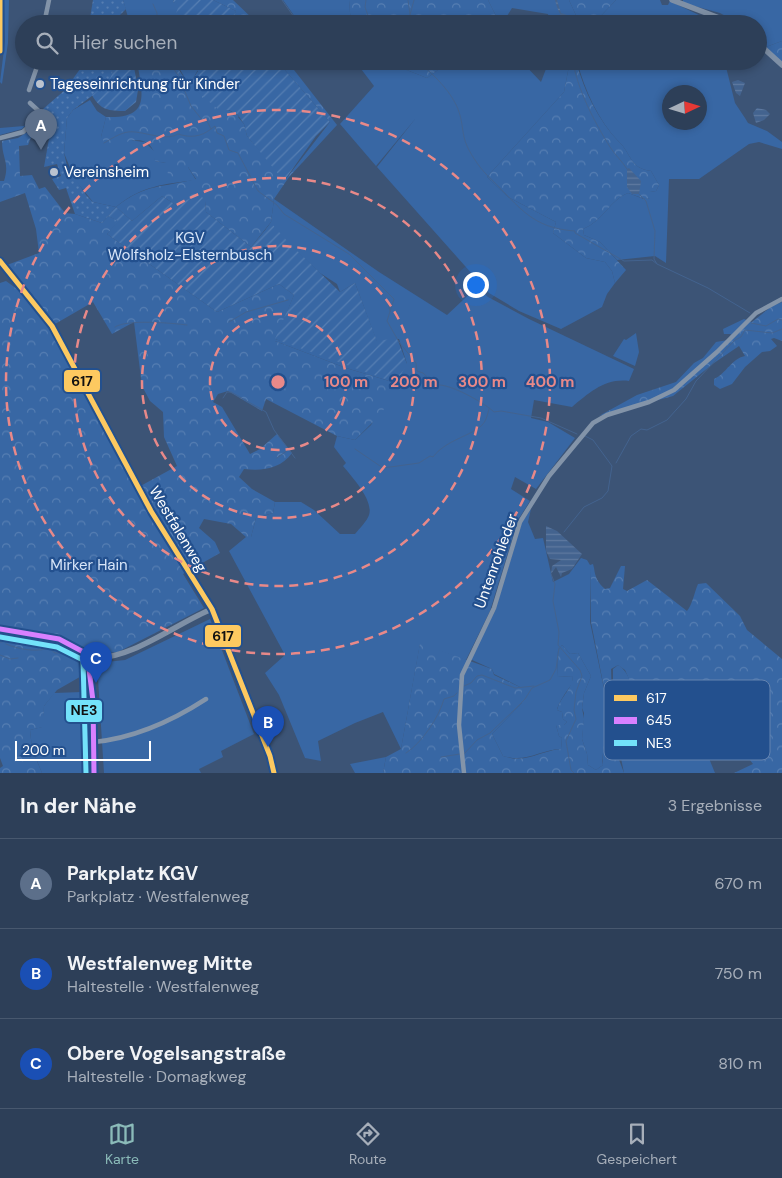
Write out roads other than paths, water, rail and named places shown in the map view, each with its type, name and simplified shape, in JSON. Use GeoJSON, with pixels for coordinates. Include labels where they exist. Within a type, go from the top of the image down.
{"type":"FeatureCollection","features":[{"type":"Feature","properties":{"kind":"street"},"geometry":{"type":"LineString","coordinates":[[0,0],[0,51]]}},
{"type":"Feature","properties":{"kind":"street"},"geometry":{"type":"LineString","coordinates":[[46,15],[49,0]]}},
{"type":"Feature","properties":{"kind":"street"},"geometry":{"type":"LineString","coordinates":[[672,0],[711,15]]}},
{"type":"Feature","properties":{"kind":"street"},"geometry":{"type":"LineString","coordinates":[[767,51],[782,65]]}},
{"type":"Feature","properties":{"kind":"street"},"geometry":{"type":"LineString","coordinates":[[28,90],[36,70]]}},
{"type":"Feature","properties":{"kind":"street"},"geometry":{"type":"LineString","coordinates":[[0,138],[22,132],[42,114],[30,103]]}},
{"type":"Feature","properties":{"kind":"street","name":"Westfalenweg"},"geometry":{"type":"LineString","coordinates":[[0,261],[52,326],[151,511],[212,609],[270,756],[274,773]]}},
{"type":"Feature","properties":{"kind":"street","name":"Untenrohleder"},"geometry":{"type":"LineString","coordinates":[[464,773],[459,725],[462,675],[494,608],[520,522],[549,476],[593,423],[607,415],[649,402],[674,390],[711,359],[756,313],[782,299]]}},
{"type":"Feature","properties":{"kind":"street"},"geometry":{"type":"LineString","coordinates":[[0,629],[24,635],[58,639],[68,642],[91,656],[98,657],[134,650],[212,609]]}},
{"type":"Feature","properties":{"kind":"street"},"geometry":{"type":"LineString","coordinates":[[91,656],[89,669],[93,702],[94,773]]}},
{"type":"Feature","properties":{"kind":"street"},"geometry":{"type":"LineString","coordinates":[[94,742],[117,739],[145,730],[183,713],[206,700]]}},
{"type":"Feature","properties":{"kind":"waterway"},"geometry":{"type":"LineString","coordinates":[[282,0],[293,15]]}},
{"type":"Feature","properties":{"kind":"waterway"},"geometry":{"type":"LineString","coordinates":[[366,0],[365,7],[368,15]]}},
{"type":"Feature","properties":{"kind":"waterway"},"geometry":{"type":"LineString","coordinates":[[408,0],[410,14]]}},
{"type":"Feature","properties":{"kind":"waterway"},"geometry":{"type":"LineString","coordinates":[[410,15],[414,0]]}},
{"type":"Feature","properties":{"kind":"waterway"},"geometry":{"type":"LineString","coordinates":[[153,4],[157,15]]}},
{"type":"Feature","properties":{"kind":"waterway"},"geometry":{"type":"LineString","coordinates":[[174,70],[191,106],[203,121],[207,121],[211,129],[215,126],[217,133],[224,136],[229,150],[238,153],[258,191],[277,205],[284,214],[349,254],[394,299],[387,321],[399,342],[416,363],[417,371],[423,373],[436,385],[450,387],[476,399],[494,412],[501,411],[541,418],[577,434]]}},
{"type":"Feature","properties":{"kind":"waterway"},"geometry":{"type":"LineString","coordinates":[[428,70],[447,90],[456,105],[465,142],[478,164],[527,214],[547,226],[575,231],[575,233],[624,261],[652,260],[657,264]]}},
{"type":"Feature","properties":{"kind":"waterway"},"geometry":{"type":"LineString","coordinates":[[575,70],[578,83],[593,117],[610,147],[627,169]]}},
{"type":"Feature","properties":{"kind":"waterway"},"geometry":{"type":"LineString","coordinates":[[104,143],[128,132],[167,137],[178,134],[187,136],[199,135],[211,129]]}},
{"type":"Feature","properties":{"kind":"waterway"},"geometry":{"type":"LineString","coordinates":[[639,194],[646,201],[655,231],[654,259],[657,264],[708,288],[750,313]]}},
{"type":"Feature","properties":{"kind":"waterway"},"geometry":{"type":"LineString","coordinates":[[229,322],[246,312],[288,300]]}},
{"type":"Feature","properties":{"kind":"waterway"},"geometry":{"type":"LineString","coordinates":[[388,302],[390,311]]}},
{"type":"Feature","properties":{"kind":"waterway"},"geometry":{"type":"LineString","coordinates":[[751,323],[766,326],[778,319],[782,320]]}},
{"type":"Feature","properties":{"kind":"waterway"},"geometry":{"type":"LineString","coordinates":[[115,327],[139,322],[187,325]]}},
{"type":"Feature","properties":{"kind":"waterway"},"geometry":{"type":"LineString","coordinates":[[616,463],[631,436],[641,429],[647,430],[667,420],[686,399],[696,381],[735,340],[741,337],[745,330],[772,333],[782,329]]}},
{"type":"Feature","properties":{"kind":"waterway"},"geometry":{"type":"LineString","coordinates":[[223,398],[227,392],[231,392],[266,412],[274,430],[295,458]]}},
{"type":"Feature","properties":{"kind":"waterway"},"geometry":{"type":"LineString","coordinates":[[355,449],[383,468],[419,463],[430,456],[433,457],[446,445],[476,430],[486,420],[489,409]]}},
{"type":"Feature","properties":{"kind":"waterway"},"geometry":{"type":"LineString","coordinates":[[564,532],[584,507],[602,498],[608,491],[612,466],[593,440],[585,436]]}},
{"type":"Feature","properties":{"kind":"waterway"},"geometry":{"type":"LineString","coordinates":[[277,458],[288,450]]}},
{"type":"Feature","properties":{"kind":"waterway"},"geometry":{"type":"LineString","coordinates":[[551,574],[555,584],[553,601],[559,632],[558,645],[580,670],[582,676],[576,692],[574,710],[576,719],[566,741],[571,770],[574,773]]}},
{"type":"Feature","properties":{"kind":"waterway"},"geometry":{"type":"LineString","coordinates":[[6,644],[26,650],[46,649]]}},
{"type":"Feature","properties":{"kind":"waterway"},"geometry":{"type":"LineString","coordinates":[[49,648],[55,653],[64,653]]}},
{"type":"Feature","properties":{"kind":"waterway"},"geometry":{"type":"LineString","coordinates":[[464,754],[477,740],[490,733],[513,711],[525,699],[532,688],[550,680],[556,669],[559,648]]}},
{"type":"Feature","properties":{"kind":"waterway"},"geometry":{"type":"LineString","coordinates":[[0,655],[10,659],[18,658]]}},
{"type":"Feature","properties":{"kind":"waterway"},"geometry":{"type":"LineString","coordinates":[[464,686],[471,683],[477,676],[482,675],[515,688],[534,686]]}},
{"type":"Feature","properties":{"kind":"waterway"},"geometry":{"type":"LineString","coordinates":[[406,753],[418,743],[429,729],[444,699],[457,693]]}},
{"type":"Feature","properties":{"kind":"waterway"},"geometry":{"type":"LineString","coordinates":[[441,757],[460,754]]}},
{"type":"Feature","properties":{"kind":"place","name":"Tageseinrichtung für Kinder"},"geometry":{"type":"Point","coordinates":[40,84]}},
{"type":"Feature","properties":{"kind":"place","name":"Parkplatz KGV"},"geometry":{"type":"Point","coordinates":[41,150]}},
{"type":"Feature","properties":{"kind":"place","name":"Vereinsheim"},"geometry":{"type":"Point","coordinates":[54,172]}},
{"type":"Feature","properties":{"kind":"place","name":"Obere Vogelsangstraße"},"geometry":{"type":"Point","coordinates":[96,683]}},
{"type":"Feature","properties":{"kind":"place","name":"Westfalenweg Mitte"},"geometry":{"type":"Point","coordinates":[268,747]}},
{"type":"Feature","properties":{"kind":"park label","name":"KGV Wolfsholz-Elsternbusch"},"geometry":{"type":"Point","coordinates":[190,246]}},
{"type":"Feature","properties":{"kind":"park label","name":"Mirker Hain"},"geometry":{"type":"Point","coordinates":[89,565]}}]}
